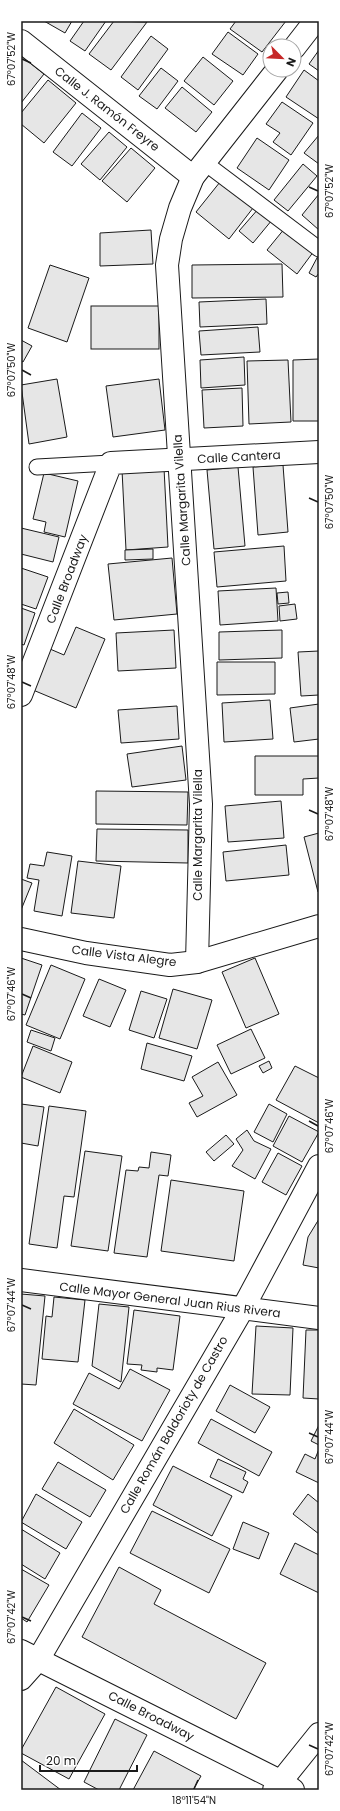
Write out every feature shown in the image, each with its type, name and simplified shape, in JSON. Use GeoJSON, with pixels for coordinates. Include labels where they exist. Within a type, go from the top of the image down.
{"type":"FeatureCollection","features":[{"type":"Feature","properties":{"kind":"street"},"geometry":{"type":"LineString","coordinates":[[302,38],[315,21]]}},
{"type":"Feature","properties":{"kind":"street","name":"Calle J. Ramón Freyre"},"geometry":{"type":"LineString","coordinates":[[21,41],[199,170]]}},
{"type":"Feature","properties":{"kind":"street","name":"Calle Margarita Vilella"},"geometry":{"type":"LineString","coordinates":[[197,962],[201,804],[167,266],[172,233],[180,208],[199,170],[271,78]]}},
{"type":"Feature","properties":{"kind":"street","name":"Calle Cantera"},"geometry":{"type":"LineString","coordinates":[[111,463],[319,452]]}},
{"type":"Feature","properties":{"kind":"street","name":"Calle Broadway"},"geometry":{"type":"LineString","coordinates":[[21,695],[111,463]]}},
{"type":"Feature","properties":{"kind":"street","name":"Calle Vista Alegre"},"geometry":{"type":"LineString","coordinates":[[21,938],[86,953],[170,965],[197,962],[319,926]]}},
{"type":"Feature","properties":{"kind":"street","name":"Calle Román Baldorioty de Castro"},"geometry":{"type":"LineString","coordinates":[[21,1679],[29,1655],[242,1310],[319,1166]]}},
{"type":"Feature","properties":{"kind":"street","name":"Calle Mayor General Juan Rius Rivera"},"geometry":{"type":"LineString","coordinates":[[21,1280],[242,1310],[319,1318]]}},
{"type":"Feature","properties":{"kind":"street","name":"Calle Broadway"},"geometry":{"type":"LineString","coordinates":[[29,1655],[283,1787]]}},
{"type":"Feature","properties":{"kind":"street"},"geometry":{"type":"LineString","coordinates":[[283,1787],[319,1734]]}},
{"type":"Feature","properties":{"kind":"lane"},"geometry":{"type":"LineString","coordinates":[[199,170],[319,249]]}},
{"type":"Feature","properties":{"kind":"lane"},"geometry":{"type":"LineString","coordinates":[[37,467],[111,463]]}},
{"type":"Feature","properties":{"kind":"building"},"geometry":{"type":"Polygon","coordinates":[[[44,21],[72,21],[65,33],[44,21]]]}},
{"type":"Feature","properties":{"kind":"building"},"geometry":{"type":"Polygon","coordinates":[[[84,21],[106,21],[85,51],[70,41],[84,21]]]}},
{"type":"Feature","properties":{"kind":"building"},"geometry":{"type":"Polygon","coordinates":[[[114,21],[147,22],[111,70],[89,54],[114,21]]]}},
{"type":"Feature","properties":{"kind":"building"},"geometry":{"type":"Polygon","coordinates":[[[236,21],[286,21],[273,38],[262,38],[262,52],[230,29],[236,21]]]}},
{"type":"Feature","properties":{"kind":"building"},"geometry":{"type":"Polygon","coordinates":[[[228,32],[258,54],[243,75],[212,54],[228,32]]]}},
{"type":"Feature","properties":{"kind":"building"},"geometry":{"type":"Polygon","coordinates":[[[151,36],[168,49],[138,90],[121,77],[151,36]]]}},
{"type":"Feature","properties":{"kind":"building"},"geometry":{"type":"Polygon","coordinates":[[[319,50],[319,71],[309,64],[319,50]]]}},
{"type":"Feature","properties":{"kind":"building"},"geometry":{"type":"Polygon","coordinates":[[[21,56],[44,74],[21,103],[21,56]]]}},
{"type":"Feature","properties":{"kind":"building"},"geometry":{"type":"Polygon","coordinates":[[[203,57],[233,81],[214,105],[184,81],[203,57]]]}},
{"type":"Feature","properties":{"kind":"building"},"geometry":{"type":"Polygon","coordinates":[[[161,68],[178,81],[157,109],[139,96],[161,68]]]}},
{"type":"Feature","properties":{"kind":"building"},"geometry":{"type":"Polygon","coordinates":[[[304,70],[319,81],[319,119],[286,97],[299,78],[302,78],[302,73],[304,70]]]}},
{"type":"Feature","properties":{"kind":"building"},"geometry":{"type":"Polygon","coordinates":[[[48,80],[76,103],[44,143],[21,124],[21,113],[48,80]]]}},
{"type":"Feature","properties":{"kind":"building"},"geometry":{"type":"Polygon","coordinates":[[[182,87],[212,112],[196,132],[165,108],[182,87]]]}},
{"type":"Feature","properties":{"kind":"building"},"geometry":{"type":"Polygon","coordinates":[[[282,102],[313,123],[291,155],[273,142],[280,133],[266,124],[282,102]]]}},
{"type":"Feature","properties":{"kind":"building"},"geometry":{"type":"Polygon","coordinates":[[[82,113],[101,128],[72,166],[53,152],[82,113]]]}},
{"type":"Feature","properties":{"kind":"building"},"geometry":{"type":"Polygon","coordinates":[[[109,132],[127,147],[100,180],[81,164],[109,132]]]}},
{"type":"Feature","properties":{"kind":"building"},"geometry":{"type":"Polygon","coordinates":[[[319,135],[319,164],[304,153],[319,135]]]}},
{"type":"Feature","properties":{"kind":"building"},"geometry":{"type":"Polygon","coordinates":[[[257,138],[289,160],[269,190],[237,168],[257,138]]]}},
{"type":"Feature","properties":{"kind":"building"},"geometry":{"type":"Polygon","coordinates":[[[131,148],[155,168],[127,202],[102,181],[131,148]]]}},
{"type":"Feature","properties":{"kind":"building"},"geometry":{"type":"Polygon","coordinates":[[[303,164],[317,176],[288,211],[274,200],[303,164]]]}},
{"type":"Feature","properties":{"kind":"building"},"geometry":{"type":"Polygon","coordinates":[[[220,182],[253,208],[229,239],[196,212],[220,182]]]}},
{"type":"Feature","properties":{"kind":"building"},"geometry":{"type":"Polygon","coordinates":[[[319,194],[319,230],[302,215],[319,194]]]}},
{"type":"Feature","properties":{"kind":"building"},"geometry":{"type":"Polygon","coordinates":[[[259,208],[272,220],[253,243],[239,231],[259,208]]]}},
{"type":"Feature","properties":{"kind":"building"},"geometry":{"type":"Polygon","coordinates":[[[285,228],[314,251],[297,274],[267,250],[285,228]]]}},
{"type":"Feature","properties":{"kind":"building"},"geometry":{"type":"Polygon","coordinates":[[[151,230],[153,264],[100,266],[100,233],[151,230]]]}},
{"type":"Feature","properties":{"kind":"building"},"geometry":{"type":"Polygon","coordinates":[[[318,256],[319,273],[316,277],[309,273],[318,256]]]}},
{"type":"Feature","properties":{"kind":"building"},"geometry":{"type":"Polygon","coordinates":[[[282,264],[283,297],[192,298],[192,265],[282,264]]]}},
{"type":"Feature","properties":{"kind":"building"},"geometry":{"type":"Polygon","coordinates":[[[50,265],[89,278],[67,342],[28,328],[50,265]]]}},
{"type":"Feature","properties":{"kind":"building"},"geometry":{"type":"Polygon","coordinates":[[[266,299],[267,324],[200,327],[199,302],[266,299]]]}},
{"type":"Feature","properties":{"kind":"building"},"geometry":{"type":"Polygon","coordinates":[[[91,306],[159,306],[159,349],[91,349],[91,306]]]}},
{"type":"Feature","properties":{"kind":"building"},"geometry":{"type":"Polygon","coordinates":[[[258,327],[260,352],[201,355],[199,331],[258,327]]]}},
{"type":"Feature","properties":{"kind":"building"},"geometry":{"type":"Polygon","coordinates":[[[21,340],[32,346],[23,362],[21,361],[21,340]]]}},
{"type":"Feature","properties":{"kind":"building"},"geometry":{"type":"Polygon","coordinates":[[[244,357],[245,385],[201,388],[200,360],[244,357]]]}},
{"type":"Feature","properties":{"kind":"building"},"geometry":{"type":"Polygon","coordinates":[[[319,359],[319,421],[293,421],[293,360],[319,359]]]}},
{"type":"Feature","properties":{"kind":"building"},"geometry":{"type":"Polygon","coordinates":[[[288,360],[291,422],[249,424],[247,361],[288,360]]]}},
{"type":"Feature","properties":{"kind":"building"},"geometry":{"type":"Polygon","coordinates":[[[57,379],[67,437],[29,444],[21,385],[57,379]]]}},
{"type":"Feature","properties":{"kind":"building"},"geometry":{"type":"Polygon","coordinates":[[[159,379],[165,430],[113,437],[106,386],[159,379]]]}},
{"type":"Feature","properties":{"kind":"building"},"geometry":{"type":"Polygon","coordinates":[[[242,388],[243,426],[204,428],[202,390],[242,388]]]}},
{"type":"Feature","properties":{"kind":"building"},"geometry":{"type":"Polygon","coordinates":[[[283,465],[288,532],[258,535],[253,467],[283,465]]]}},
{"type":"Feature","properties":{"kind":"building"},"geometry":{"type":"Polygon","coordinates":[[[238,467],[245,546],[214,549],[207,470],[238,467]]]}},
{"type":"Feature","properties":{"kind":"building"},"geometry":{"type":"Polygon","coordinates":[[[164,468],[168,547],[126,550],[122,470],[164,468]]]}},
{"type":"Feature","properties":{"kind":"building"},"geometry":{"type":"Polygon","coordinates":[[[44,473],[78,481],[65,537],[44,532],[46,522],[33,519],[44,473]]]}},
{"type":"Feature","properties":{"kind":"building"},"geometry":{"type":"Polygon","coordinates":[[[21,528],[59,537],[53,562],[21,554],[21,528]]]}},
{"type":"Feature","properties":{"kind":"building"},"geometry":{"type":"Polygon","coordinates":[[[284,546],[286,581],[217,587],[214,552],[284,546]]]}},
{"type":"Feature","properties":{"kind":"building"},"geometry":{"type":"Polygon","coordinates":[[[153,549],[153,559],[125,560],[125,550],[153,549]]]}},
{"type":"Feature","properties":{"kind":"building"},"geometry":{"type":"Polygon","coordinates":[[[172,558],[177,614],[114,620],[108,564],[172,558]]]}},
{"type":"Feature","properties":{"kind":"building"},"geometry":{"type":"Polygon","coordinates":[[[21,568],[48,577],[36,609],[21,604],[21,568]]]}},
{"type":"Feature","properties":{"kind":"building"},"geometry":{"type":"Polygon","coordinates":[[[276,588],[278,621],[220,625],[218,591],[276,588]]]}},
{"type":"Feature","properties":{"kind":"building"},"geometry":{"type":"Polygon","coordinates":[[[288,592],[289,603],[278,604],[277,593],[288,592]]]}},
{"type":"Feature","properties":{"kind":"building"},"geometry":{"type":"Polygon","coordinates":[[[295,604],[297,619],[280,621],[279,606],[295,604]]]}},
{"type":"Feature","properties":{"kind":"building"},"geometry":{"type":"Polygon","coordinates":[[[21,608],[35,613],[24,645],[21,644],[21,608]]]}},
{"type":"Feature","properties":{"kind":"building"},"geometry":{"type":"Polygon","coordinates":[[[76,627],[105,639],[76,708],[33,690],[50,649],[64,655],[76,627]]]}},
{"type":"Feature","properties":{"kind":"building"},"geometry":{"type":"Polygon","coordinates":[[[174,630],[176,668],[118,671],[116,633],[174,630]]]}},
{"type":"Feature","properties":{"kind":"building"},"geometry":{"type":"Polygon","coordinates":[[[282,630],[282,658],[219,660],[219,632],[282,630]]]}},
{"type":"Feature","properties":{"kind":"building"},"geometry":{"type":"Polygon","coordinates":[[[319,651],[319,695],[301,696],[298,652],[319,651]]]}},
{"type":"Feature","properties":{"kind":"building"},"geometry":{"type":"Polygon","coordinates":[[[217,662],[275,662],[275,694],[217,695],[217,662]]]}},
{"type":"Feature","properties":{"kind":"building"},"geometry":{"type":"Polygon","coordinates":[[[270,700],[273,739],[224,742],[222,703],[270,700]]]}},
{"type":"Feature","properties":{"kind":"building"},"geometry":{"type":"Polygon","coordinates":[[[319,704],[319,739],[294,742],[290,708],[319,704]]]}},
{"type":"Feature","properties":{"kind":"building"},"geometry":{"type":"Polygon","coordinates":[[[177,706],[179,739],[121,743],[118,710],[177,706]]]}},
{"type":"Feature","properties":{"kind":"building"},"geometry":{"type":"Polygon","coordinates":[[[182,746],[186,780],[132,787],[127,754],[182,746]]]}},
{"type":"Feature","properties":{"kind":"building"},"geometry":{"type":"Polygon","coordinates":[[[255,756],[319,756],[319,778],[303,779],[303,795],[255,795],[255,756]]]}},
{"type":"Feature","properties":{"kind":"building"},"geometry":{"type":"Polygon","coordinates":[[[96,791],[188,792],[187,825],[96,824],[96,791]]]}},
{"type":"Feature","properties":{"kind":"building"},"geometry":{"type":"Polygon","coordinates":[[[281,801],[284,838],[228,842],[225,806],[281,801]]]}},
{"type":"Feature","properties":{"kind":"building"},"geometry":{"type":"Polygon","coordinates":[[[97,829],[188,830],[188,863],[96,861],[97,829]]]}},
{"type":"Feature","properties":{"kind":"building"},"geometry":{"type":"Polygon","coordinates":[[[319,833],[319,891],[318,892],[304,837],[319,833]]]}},
{"type":"Feature","properties":{"kind":"building"},"geometry":{"type":"Polygon","coordinates":[[[286,845],[289,875],[226,881],[223,852],[286,845]]]}},
{"type":"Feature","properties":{"kind":"building"},"geometry":{"type":"Polygon","coordinates":[[[47,852],[72,856],[62,916],[34,911],[39,880],[27,878],[30,864],[44,866],[47,852]]]}},
{"type":"Feature","properties":{"kind":"building"},"geometry":{"type":"Polygon","coordinates":[[[78,861],[121,866],[114,918],[71,913],[78,861]]]}},
{"type":"Feature","properties":{"kind":"building"},"geometry":{"type":"Polygon","coordinates":[[[21,879],[32,883],[21,910],[21,879]]]}},
{"type":"Feature","properties":{"kind":"building"},"geometry":{"type":"Polygon","coordinates":[[[21,958],[42,965],[25,1015],[21,1014],[21,958]]]}},
{"type":"Feature","properties":{"kind":"building"},"geometry":{"type":"Polygon","coordinates":[[[255,958],[279,1014],[246,1028],[222,972],[255,958]]]}},
{"type":"Feature","properties":{"kind":"building"},"geometry":{"type":"Polygon","coordinates":[[[51,965],[85,979],[60,1039],[26,1025],[51,965]]]}},
{"type":"Feature","properties":{"kind":"building"},"geometry":{"type":"Polygon","coordinates":[[[99,979],[126,990],[110,1027],[83,1016],[99,979]]]}},
{"type":"Feature","properties":{"kind":"building"},"geometry":{"type":"Polygon","coordinates":[[[173,989],[212,1000],[197,1049],[159,1038],[173,989]]]}},
{"type":"Feature","properties":{"kind":"building"},"geometry":{"type":"Polygon","coordinates":[[[141,991],[167,999],[154,1038],[129,1030],[141,991]]]}},
{"type":"Feature","properties":{"kind":"building"},"geometry":{"type":"Polygon","coordinates":[[[251,1029],[265,1058],[231,1074],[217,1045],[251,1029]]]}},
{"type":"Feature","properties":{"kind":"building"},"geometry":{"type":"Polygon","coordinates":[[[31,1030],[55,1038],[51,1051],[27,1042],[31,1030]]]}},
{"type":"Feature","properties":{"kind":"building"},"geometry":{"type":"Polygon","coordinates":[[[147,1043],[192,1056],[184,1081],[141,1069],[147,1043]]]}},
{"type":"Feature","properties":{"kind":"building"},"geometry":{"type":"Polygon","coordinates":[[[33,1046],[72,1062],[60,1093],[21,1077],[33,1046]]]}},
{"type":"Feature","properties":{"kind":"building"},"geometry":{"type":"Polygon","coordinates":[[[269,1061],[272,1068],[263,1073],[259,1066],[269,1061]]]}},
{"type":"Feature","properties":{"kind":"building"},"geometry":{"type":"Polygon","coordinates":[[[218,1062],[237,1095],[197,1117],[189,1103],[203,1096],[192,1077],[218,1062]]]}},
{"type":"Feature","properties":{"kind":"building"},"geometry":{"type":"Polygon","coordinates":[[[295,1066],[319,1078],[319,1123],[276,1100],[295,1066]]]}},
{"type":"Feature","properties":{"kind":"building"},"geometry":{"type":"Polygon","coordinates":[[[21,1104],[44,1107],[38,1146],[21,1143],[21,1104]]]}},
{"type":"Feature","properties":{"kind":"building"},"geometry":{"type":"Polygon","coordinates":[[[269,1104],[287,1114],[273,1142],[254,1132],[269,1104]]]}},
{"type":"Feature","properties":{"kind":"building"},"geometry":{"type":"Polygon","coordinates":[[[49,1106],[86,1111],[74,1197],[64,1196],[57,1248],[29,1244],[49,1106]]]}},
{"type":"Feature","properties":{"kind":"building"},"geometry":{"type":"Polygon","coordinates":[[[289,1116],[319,1132],[302,1162],[273,1146],[289,1116]]]}},
{"type":"Feature","properties":{"kind":"building"},"geometry":{"type":"Polygon","coordinates":[[[247,1130],[254,1141],[271,1149],[255,1179],[232,1166],[243,1150],[236,1139],[247,1130]]]}},
{"type":"Feature","properties":{"kind":"building"},"geometry":{"type":"Polygon","coordinates":[[[226,1135],[234,1144],[214,1161],[206,1152],[226,1135]]]}},
{"type":"Feature","properties":{"kind":"building"},"geometry":{"type":"Polygon","coordinates":[[[85,1151],[122,1156],[108,1251],[71,1246],[85,1151]]]}},
{"type":"Feature","properties":{"kind":"building"},"geometry":{"type":"Polygon","coordinates":[[[151,1152],[171,1155],[168,1176],[159,1175],[147,1257],[114,1253],[126,1170],[138,1171],[139,1167],[149,1168],[151,1152]]]}},
{"type":"Feature","properties":{"kind":"building"},"geometry":{"type":"Polygon","coordinates":[[[278,1153],[302,1166],[286,1195],[262,1182],[278,1153]]]}},
{"type":"Feature","properties":{"kind":"building"},"geometry":{"type":"Polygon","coordinates":[[[171,1180],[244,1191],[234,1261],[161,1251],[171,1180]]]}},
{"type":"Feature","properties":{"kind":"building"},"geometry":{"type":"Polygon","coordinates":[[[319,1219],[319,1268],[303,1265],[308,1237],[319,1219]]]}},
{"type":"Feature","properties":{"kind":"building"},"geometry":{"type":"Polygon","coordinates":[[[21,1294],[45,1296],[36,1385],[21,1384],[21,1294]]]}},
{"type":"Feature","properties":{"kind":"building"},"geometry":{"type":"Polygon","coordinates":[[[54,1297],[85,1300],[78,1362],[42,1359],[46,1316],[52,1317],[54,1297]]]}},
{"type":"Feature","properties":{"kind":"building"},"geometry":{"type":"Polygon","coordinates":[[[99,1304],[129,1307],[121,1382],[92,1366],[99,1304]]]}},
{"type":"Feature","properties":{"kind":"building"},"geometry":{"type":"Polygon","coordinates":[[[134,1310],[180,1316],[173,1370],[157,1368],[157,1372],[141,1370],[142,1365],[127,1364],[134,1310]]]}},
{"type":"Feature","properties":{"kind":"building"},"geometry":{"type":"Polygon","coordinates":[[[256,1326],[293,1328],[290,1395],[252,1394],[256,1326]]]}},
{"type":"Feature","properties":{"kind":"building"},"geometry":{"type":"Polygon","coordinates":[[[306,1330],[319,1330],[319,1399],[303,1398],[306,1330]]]}},
{"type":"Feature","properties":{"kind":"building"},"geometry":{"type":"Polygon","coordinates":[[[130,1369],[170,1390],[142,1441],[73,1404],[89,1373],[119,1389],[130,1369]]]}},
{"type":"Feature","properties":{"kind":"building"},"geometry":{"type":"Polygon","coordinates":[[[230,1385],[270,1407],[255,1433],[216,1411],[230,1385]]]}},
{"type":"Feature","properties":{"kind":"building"},"geometry":{"type":"Polygon","coordinates":[[[74,1409],[134,1445],[113,1480],[54,1443],[74,1409]]]}},
{"type":"Feature","properties":{"kind":"building"},"geometry":{"type":"Polygon","coordinates":[[[211,1419],[272,1452],[259,1476],[198,1443],[211,1419]]]}},
{"type":"Feature","properties":{"kind":"building"},"geometry":{"type":"Polygon","coordinates":[[[319,1425],[319,1445],[311,1441],[319,1425]]]}},
{"type":"Feature","properties":{"kind":"building"},"geometry":{"type":"Polygon","coordinates":[[[319,1449],[319,1483],[296,1472],[305,1454],[315,1459],[319,1449]]]}},
{"type":"Feature","properties":{"kind":"building"},"geometry":{"type":"Polygon","coordinates":[[[218,1459],[246,1472],[243,1479],[248,1482],[243,1493],[210,1477],[218,1459]]]}},
{"type":"Feature","properties":{"kind":"building"},"geometry":{"type":"Polygon","coordinates":[[[58,1462],[106,1490],[90,1517],[42,1489],[58,1462]]]}},
{"type":"Feature","properties":{"kind":"building"},"geometry":{"type":"Polygon","coordinates":[[[173,1466],[232,1496],[212,1536],[153,1505],[173,1466]]]}},
{"type":"Feature","properties":{"kind":"building"},"geometry":{"type":"Polygon","coordinates":[[[36,1494],[82,1522],[66,1549],[21,1522],[36,1494]]]}},
{"type":"Feature","properties":{"kind":"building"},"geometry":{"type":"Polygon","coordinates":[[[308,1494],[319,1503],[319,1534],[293,1514],[308,1494]]]}},
{"type":"Feature","properties":{"kind":"building"},"geometry":{"type":"Polygon","coordinates":[[[152,1511],[230,1549],[209,1593],[130,1553],[152,1511]]]}},
{"type":"Feature","properties":{"kind":"building"},"geometry":{"type":"Polygon","coordinates":[[[243,1522],[269,1533],[259,1559],[233,1549],[243,1522]]]}},
{"type":"Feature","properties":{"kind":"building"},"geometry":{"type":"Polygon","coordinates":[[[21,1529],[60,1553],[45,1579],[21,1564],[21,1529]]]}},
{"type":"Feature","properties":{"kind":"building"},"geometry":{"type":"Polygon","coordinates":[[[295,1543],[319,1555],[319,1593],[280,1574],[295,1543]]]}},
{"type":"Feature","properties":{"kind":"building"},"geometry":{"type":"Polygon","coordinates":[[[119,1567],[161,1590],[154,1604],[266,1663],[236,1719],[82,1637],[119,1567]]]}},
{"type":"Feature","properties":{"kind":"building"},"geometry":{"type":"Polygon","coordinates":[[[21,1569],[49,1585],[27,1622],[21,1618],[21,1569]]]}},
{"type":"Feature","properties":{"kind":"building"},"geometry":{"type":"Polygon","coordinates":[[[56,1687],[105,1714],[69,1779],[21,1753],[21,1750],[56,1687]]]}},
{"type":"Feature","properties":{"kind":"building"},"geometry":{"type":"Polygon","coordinates":[[[115,1719],[147,1735],[119,1790],[99,1790],[84,1782],[115,1719]]]}},
{"type":"Feature","properties":{"kind":"building"},"geometry":{"type":"Polygon","coordinates":[[[154,1751],[201,1776],[193,1790],[133,1790],[154,1751]]]}},
{"type":"Feature","properties":{"kind":"building"},"geometry":{"type":"Polygon","coordinates":[[[21,1760],[61,1790],[21,1790],[21,1760]]]}}]}
